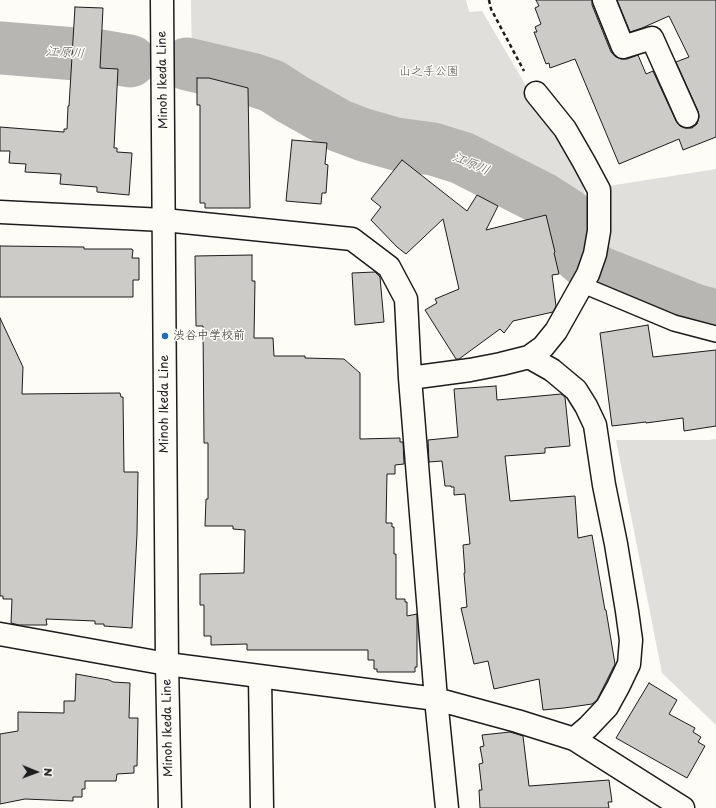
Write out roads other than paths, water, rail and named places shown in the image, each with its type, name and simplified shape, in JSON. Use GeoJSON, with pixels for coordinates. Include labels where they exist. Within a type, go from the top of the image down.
{"type":"FeatureCollection","features":[{"type":"Feature","properties":{"kind":"street","name":"Minoh Ikeda Line"},"geometry":{"type":"LineString","coordinates":[[162,0],[167,664],[170,808]]}},
{"type":"Feature","properties":{"kind":"street"},"geometry":{"type":"LineString","coordinates":[[604,0],[623,47],[652,38],[687,116]]}},
{"type":"Feature","properties":{"kind":"street"},"geometry":{"type":"LineString","coordinates":[[410,378],[470,370],[529,357],[543,347],[556,331],[589,271],[599,231],[599,190],[565,129],[536,93]]}},
{"type":"Feature","properties":{"kind":"street"},"geometry":{"type":"LineString","coordinates":[[0,212],[164,220],[352,239],[390,267],[406,299],[410,378],[436,699],[447,808]]}},
{"type":"Feature","properties":{"kind":"street"},"geometry":{"type":"LineString","coordinates":[[529,357],[552,370],[576,390],[595,425],[604,485],[628,611],[631,640],[628,664],[607,707],[574,739]]}},
{"type":"Feature","properties":{"kind":"street"},"geometry":{"type":"LineString","coordinates":[[0,634],[167,664],[436,699],[517,721],[574,739],[683,808]]}},
{"type":"Feature","properties":{"kind":"street"},"geometry":{"type":"LineString","coordinates":[[260,677],[262,808]]}},
{"type":"Feature","properties":{"kind":"lane"},"geometry":{"type":"LineString","coordinates":[[589,271],[674,323],[716,334]]}},
{"type":"Feature","properties":{"kind":"waterway","name":"江原川"},"geometry":{"type":"LineString","coordinates":[[0,48],[101,56],[130,61]]}},
{"type":"Feature","properties":{"kind":"waterway","name":"江原川"},"geometry":{"type":"LineString","coordinates":[[187,64],[251,79],[272,86],[340,126],[364,135],[396,144],[433,149],[462,158],[543,199],[568,215],[575,227],[580,257],[598,272],[694,310],[716,316]]}},
{"type":"Feature","properties":{"kind":"place","name":"渋谷中学校前"},"geometry":{"type":"Point","coordinates":[165,336]}},
{"type":"Feature","properties":{"kind":"park label","name":"山之手公園"},"geometry":{"type":"Point","coordinates":[429,72]}}]}
